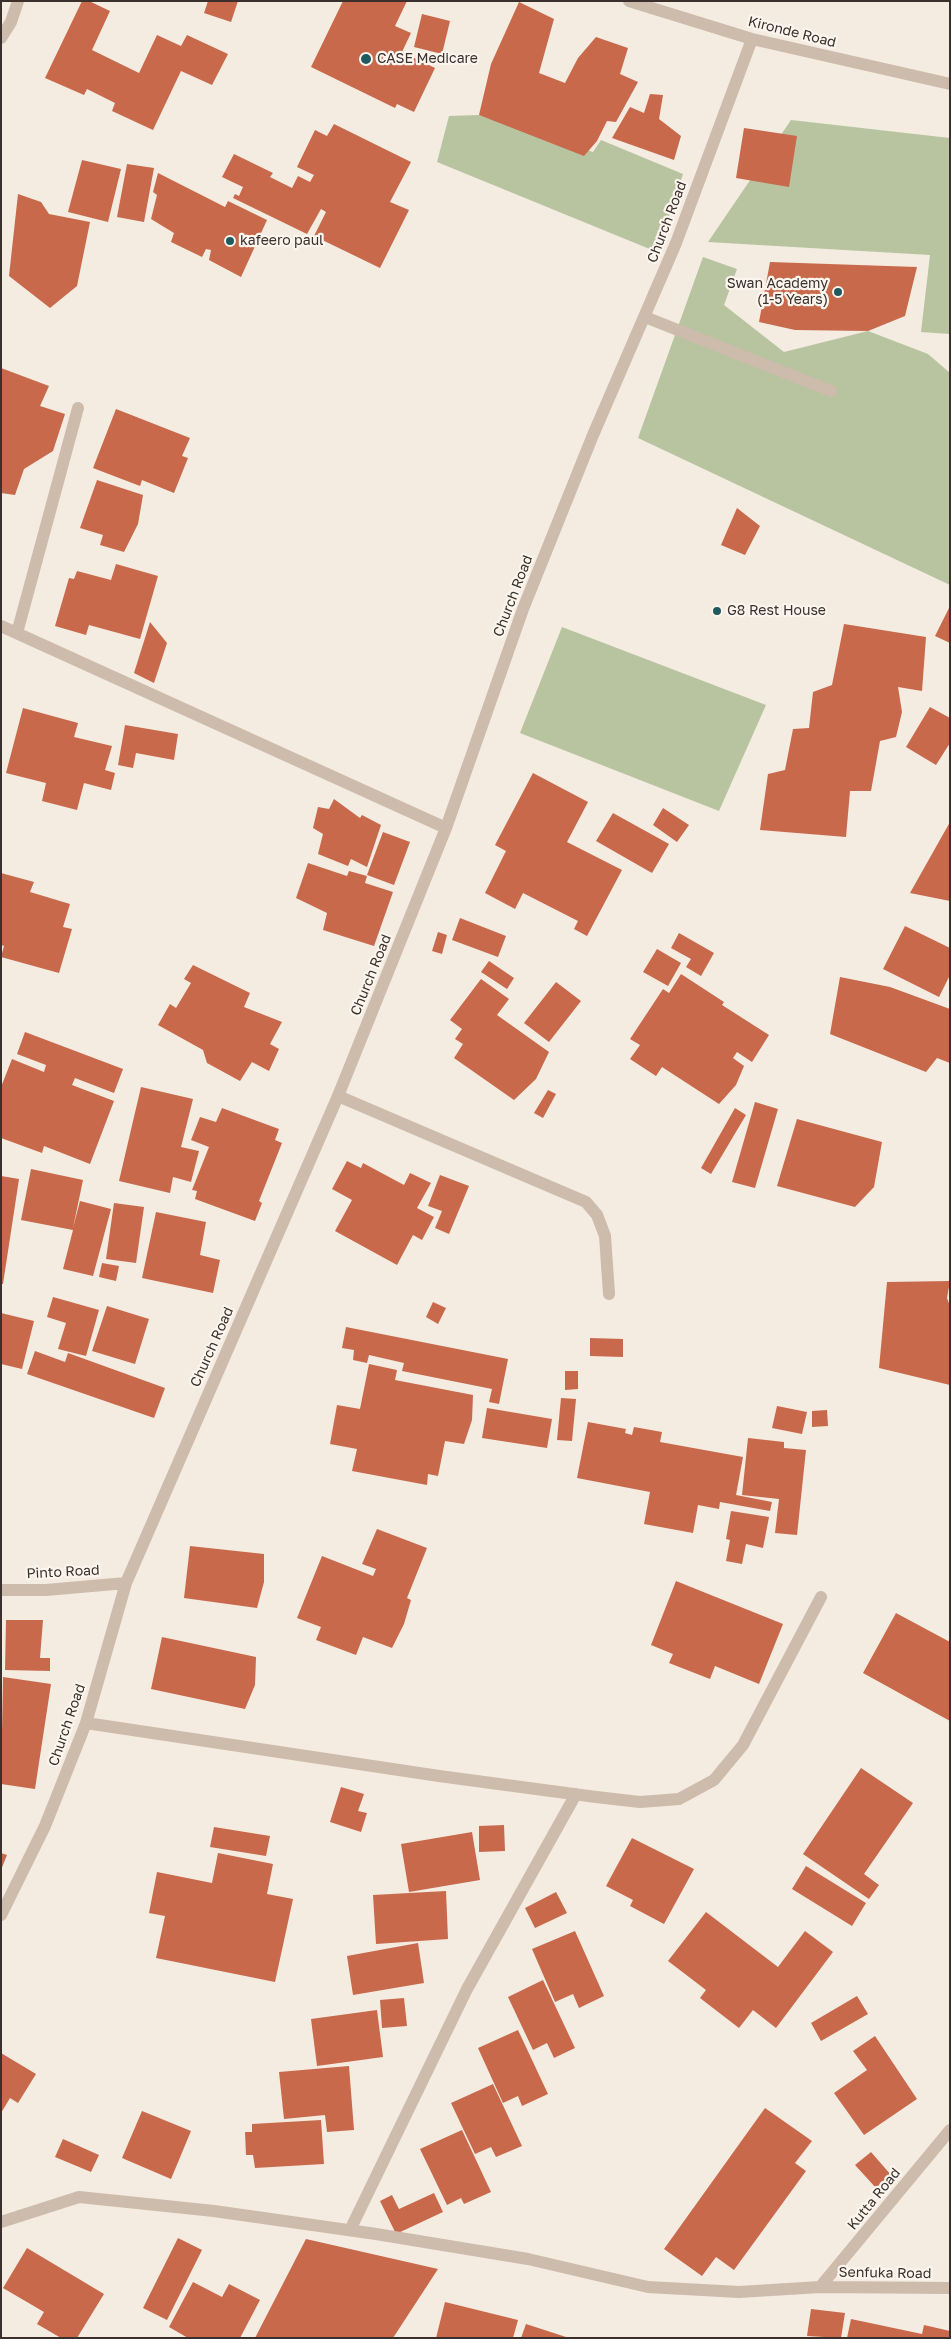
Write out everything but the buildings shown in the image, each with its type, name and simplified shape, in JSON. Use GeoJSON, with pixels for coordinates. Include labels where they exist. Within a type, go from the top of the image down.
{"type":"FeatureCollection","features":[{"type":"Feature","properties":{"kind":"street"},"geometry":{"type":"LineString","coordinates":[[1,38],[11,22],[18,1]]}},
{"type":"Feature","properties":{"kind":"street","name":"Kironde Road"},"geometry":{"type":"LineString","coordinates":[[630,1],[752,39],[950,84]]}},
{"type":"Feature","properties":{"kind":"street","name":"Church Road"},"geometry":{"type":"LineString","coordinates":[[1,1915],[45,1826],[86,1723],[126,1583],[338,1096],[446,828],[523,609],[593,435],[676,243],[752,39]]}},
{"type":"Feature","properties":{"kind":"street"},"geometry":{"type":"LineString","coordinates":[[644,317],[831,391]]}},
{"type":"Feature","properties":{"kind":"street"},"geometry":{"type":"LineString","coordinates":[[17,633],[78,408]]}},
{"type":"Feature","properties":{"kind":"street"},"geometry":{"type":"LineString","coordinates":[[1,626],[446,828]]}},
{"type":"Feature","properties":{"kind":"street"},"geometry":{"type":"LineString","coordinates":[[338,1096],[586,1202],[597,1216],[605,1236],[609,1294]]}},
{"type":"Feature","properties":{"kind":"street","name":"Pinto Road"},"geometry":{"type":"LineString","coordinates":[[1,1590],[46,1590],[126,1583]]}},
{"type":"Feature","properties":{"kind":"street"},"geometry":{"type":"LineString","coordinates":[[86,1723],[440,1776],[576,1794],[640,1802],[679,1798],[714,1780],[743,1746],[822,1597]]}},
{"type":"Feature","properties":{"kind":"street"},"geometry":{"type":"LineString","coordinates":[[350,2230],[467,1989],[576,1794]]}},
{"type":"Feature","properties":{"kind":"street","name":"Kutta Road"},"geometry":{"type":"LineString","coordinates":[[820,2287],[950,2130]]}},
{"type":"Feature","properties":{"kind":"street","name":"Senfuka Road"},"geometry":{"type":"LineString","coordinates":[[1,2222],[79,2198],[214,2211],[350,2230],[528,2259],[648,2287],[739,2292],[820,2287],[950,2288]]}},
{"type":"Feature","properties":{"kind":"green space"},"geometry":{"type":"Polygon","coordinates":[[[479,115],[593,152],[601,140],[683,174],[657,252],[437,162],[449,116],[479,115]]]}},
{"type":"Feature","properties":{"kind":"green space"},"geometry":{"type":"Polygon","coordinates":[[[791,120],[950,138],[950,334],[921,332],[930,255],[708,242],[791,120]]]}},
{"type":"Feature","properties":{"kind":"green space"},"geometry":{"type":"Polygon","coordinates":[[[703,257],[737,269],[724,305],[784,352],[868,331],[928,354],[950,373],[950,585],[638,438],[703,257]]]}},
{"type":"Feature","properties":{"kind":"green space"},"geometry":{"type":"Polygon","coordinates":[[[562,627],[766,705],[719,811],[520,733],[562,627]]]}},
{"type":"Feature","properties":{"kind":"place","name":"CASE Medicare"},"geometry":{"type":"Point","coordinates":[366,59]}},
{"type":"Feature","properties":{"kind":"place","name":"kafeero paul"},"geometry":{"type":"Point","coordinates":[230,241]}},
{"type":"Feature","properties":{"kind":"place","name":"Swan Academy (1-5 Years)"},"geometry":{"type":"Point","coordinates":[838,292]}},
{"type":"Feature","properties":{"kind":"place","name":"G8 Rest House"},"geometry":{"type":"Point","coordinates":[717,611]}}]}
